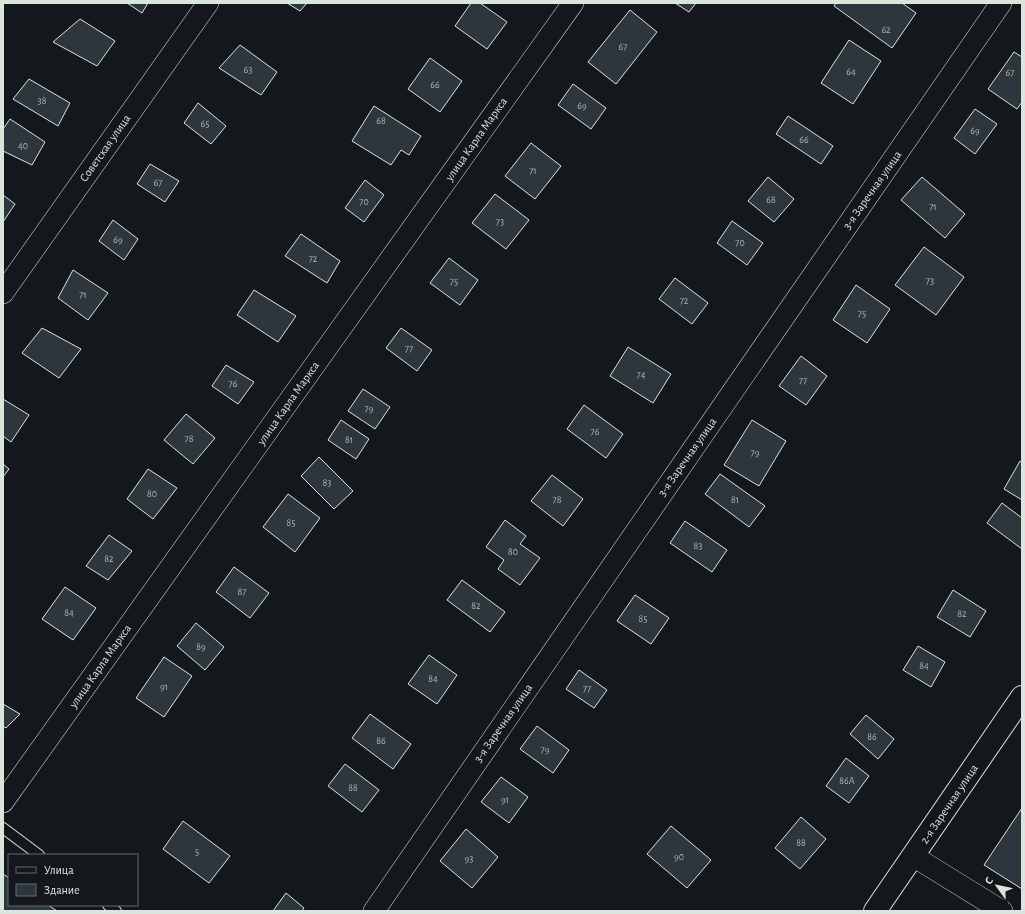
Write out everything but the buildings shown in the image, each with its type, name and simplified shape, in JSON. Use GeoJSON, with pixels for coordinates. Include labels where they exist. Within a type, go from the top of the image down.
{"type":"FeatureCollection","features":[{"type":"Feature","properties":{"kind":"main road","name":"2-я Заречная улица"},"geometry":{"type":"LineString","coordinates":[[875,911],[1022,697]]}},
{"type":"Feature","properties":{"kind":"street","name":"Советская улица"},"geometry":{"type":"LineString","coordinates":[[3,293],[208,3]]}},
{"type":"Feature","properties":{"kind":"street","name":"улица Карла Маркса"},"geometry":{"type":"LineString","coordinates":[[3,802],[573,3]]}},
{"type":"Feature","properties":{"kind":"street","name":"3-я Заречная улица"},"geometry":{"type":"LineString","coordinates":[[374,911],[1002,3]]}},
{"type":"Feature","properties":{"kind":"street"},"geometry":{"type":"LineString","coordinates":[[913,856],[1002,911]]}},
{"type":"Feature","properties":{"kind":"lane"},"geometry":{"type":"LineString","coordinates":[[3,828],[39,854]]}}]}
